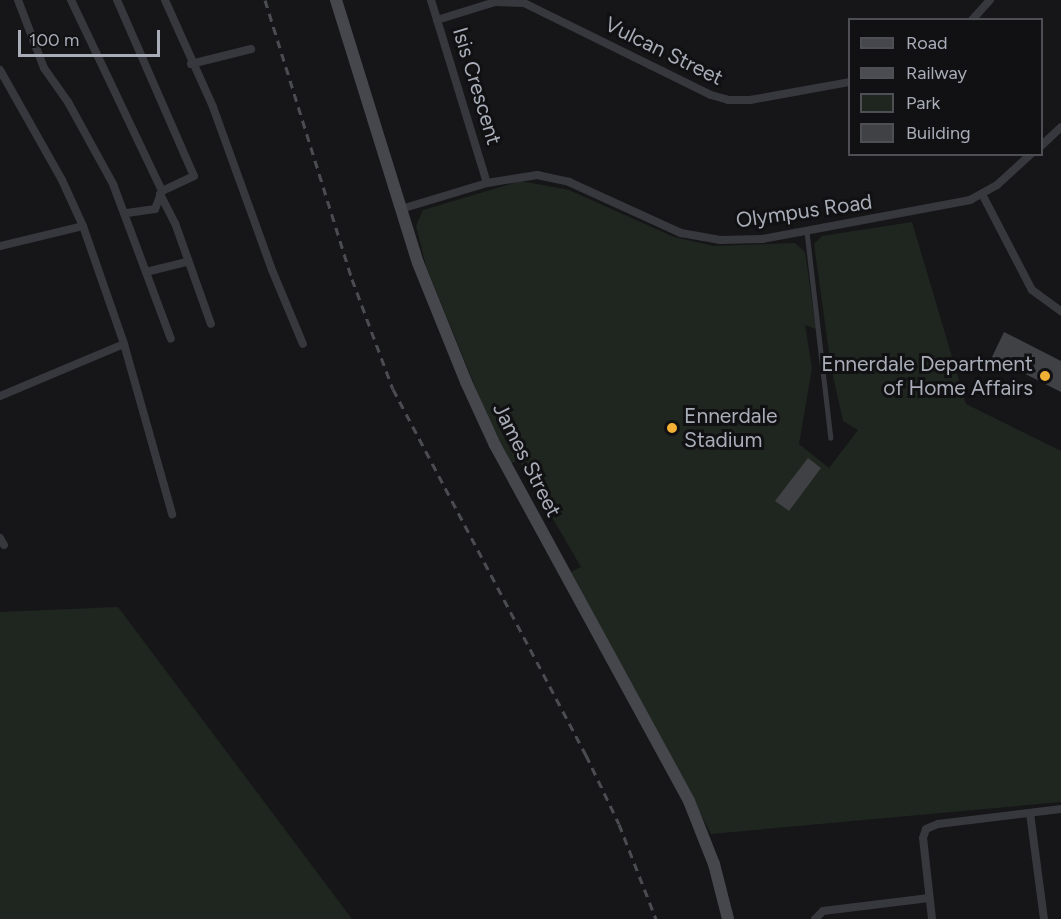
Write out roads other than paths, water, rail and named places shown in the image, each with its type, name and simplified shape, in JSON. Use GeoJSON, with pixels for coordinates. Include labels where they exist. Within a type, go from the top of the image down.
{"type":"FeatureCollection","features":[{"type":"Feature","properties":{"kind":"street"},"geometry":{"type":"LineString","coordinates":[[18,0],[44,68],[68,102],[124,213],[171,339]]}},
{"type":"Feature","properties":{"kind":"street"},"geometry":{"type":"LineString","coordinates":[[71,0],[175,223],[186,262],[211,324]]}},
{"type":"Feature","properties":{"kind":"street"},"geometry":{"type":"LineString","coordinates":[[117,0],[194,175],[193,180],[161,193],[155,209],[124,213]]}},
{"type":"Feature","properties":{"kind":"street"},"geometry":{"type":"LineString","coordinates":[[165,0],[191,64],[213,107],[272,270],[303,344]]}},
{"type":"Feature","properties":{"kind":"street","name":"James Street"},"geometry":{"type":"LineString","coordinates":[[336,0],[432,301],[495,445],[693,810],[714,864],[728,919]]}},
{"type":"Feature","properties":{"kind":"street","name":"Isis Crescent"},"geometry":{"type":"LineString","coordinates":[[431,0],[487,183]]}},
{"type":"Feature","properties":{"kind":"street"},"geometry":{"type":"LineString","coordinates":[[974,18],[990,0]]}},
{"type":"Feature","properties":{"kind":"street","name":"Vulcan Street"},"geometry":{"type":"LineString","coordinates":[[437,20],[495,2],[524,3],[711,95],[728,100],[750,100],[848,82]]}},
{"type":"Feature","properties":{"kind":"street"},"geometry":{"type":"LineString","coordinates":[[191,64],[251,49]]}},
{"type":"Feature","properties":{"kind":"street"},"geometry":{"type":"LineString","coordinates":[[1,76],[62,180],[83,226],[124,344],[172,514]]}},
{"type":"Feature","properties":{"kind":"street"},"geometry":{"type":"LineString","coordinates":[[1043,143],[1061,127]]}},
{"type":"Feature","properties":{"kind":"street","name":"Olympus Road"},"geometry":{"type":"LineString","coordinates":[[401,209],[521,175],[553,178],[659,226],[701,237],[744,241],[950,206],[982,194],[1029,156]]}},
{"type":"Feature","properties":{"kind":"street"},"geometry":{"type":"LineString","coordinates":[[982,194],[1032,290],[1061,311]]}},
{"type":"Feature","properties":{"kind":"street"},"geometry":{"type":"LineString","coordinates":[[0,246],[83,226]]}},
{"type":"Feature","properties":{"kind":"street"},"geometry":{"type":"LineString","coordinates":[[146,272],[186,262]]}},
{"type":"Feature","properties":{"kind":"street"},"geometry":{"type":"LineString","coordinates":[[0,396],[124,344]]}},
{"type":"Feature","properties":{"kind":"street"},"geometry":{"type":"LineString","coordinates":[[932,919],[923,838],[926,829],[934,824],[1061,809]]}},
{"type":"Feature","properties":{"kind":"street"},"geometry":{"type":"LineString","coordinates":[[1030,813],[1044,919]]}},
{"type":"Feature","properties":{"kind":"street"},"geometry":{"type":"LineString","coordinates":[[815,919],[822,911],[929,898]]}},
{"type":"Feature","properties":{"kind":"lane"},"geometry":{"type":"LineString","coordinates":[[807,232],[831,438]]}},
{"type":"Feature","properties":{"kind":"railway"},"geometry":{"type":"LineString","coordinates":[[265,0],[352,279],[393,389],[586,755],[619,824],[656,919]]}},
{"type":"Feature","properties":{"kind":"place","name":"Ennerdale Department of Home Affairs"},"geometry":{"type":"Point","coordinates":[1045,376]}},
{"type":"Feature","properties":{"kind":"place","name":"Ennerdale Stadium"},"geometry":{"type":"Point","coordinates":[672,428]}}]}
